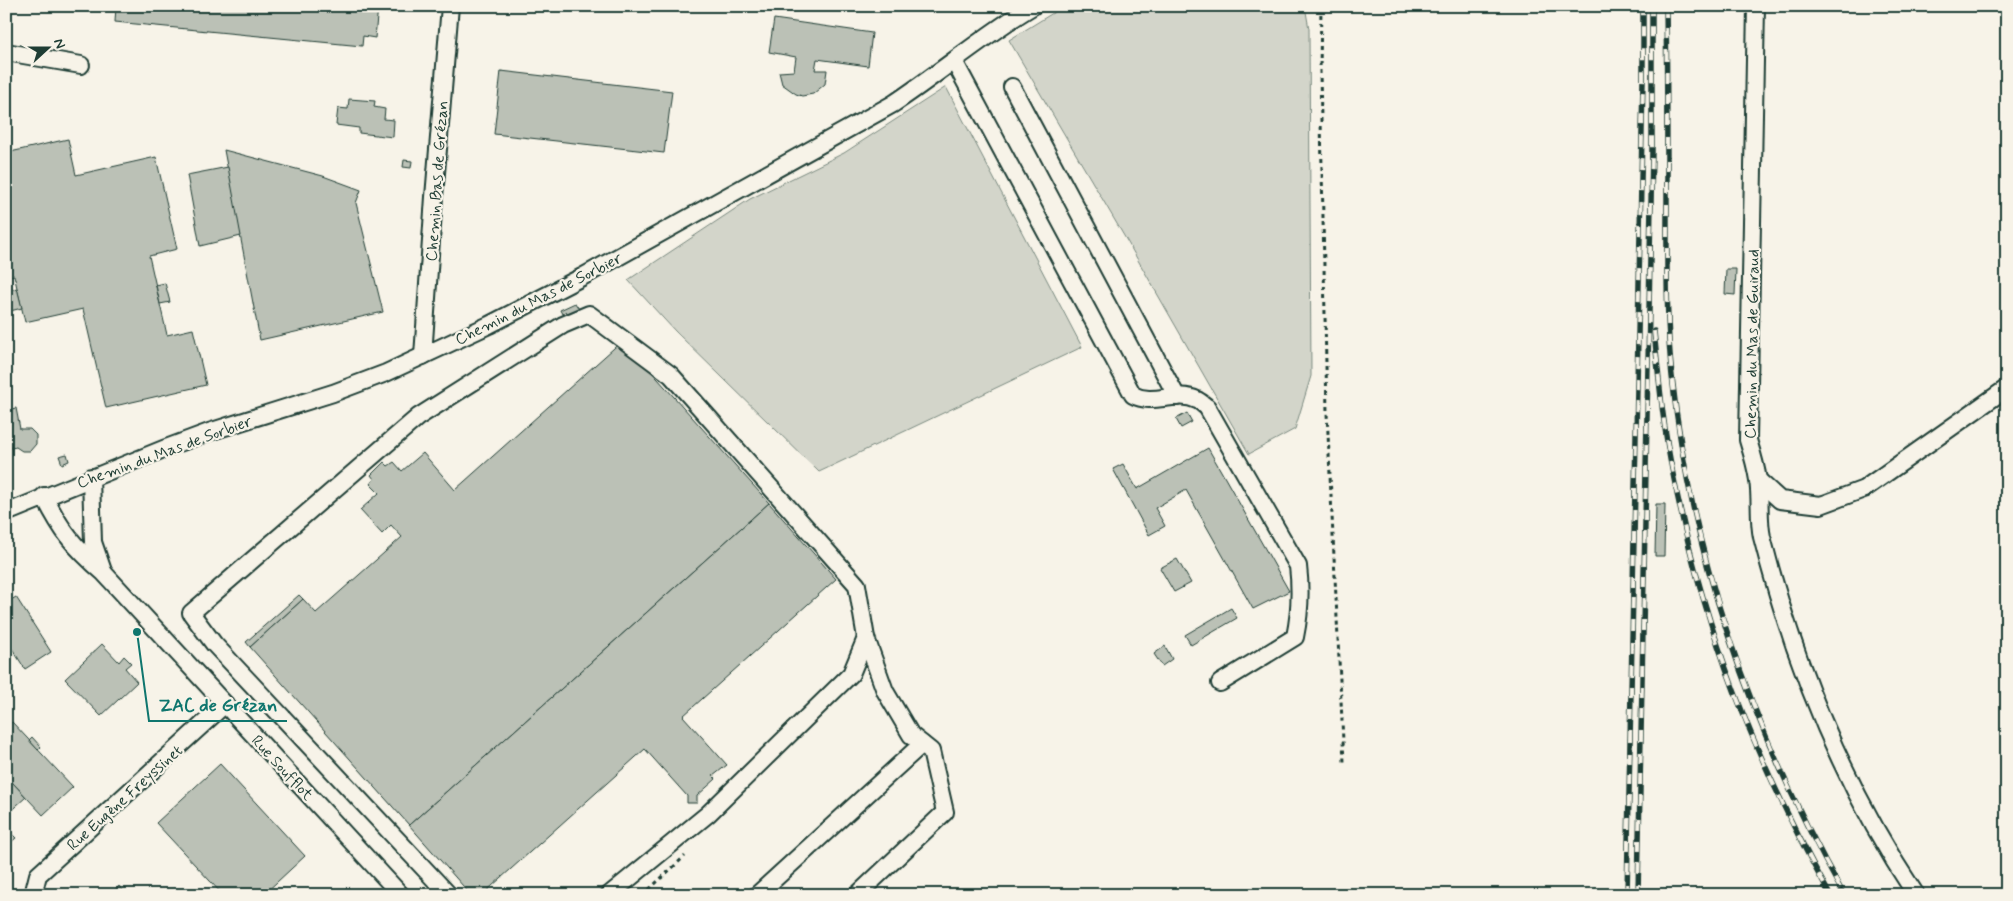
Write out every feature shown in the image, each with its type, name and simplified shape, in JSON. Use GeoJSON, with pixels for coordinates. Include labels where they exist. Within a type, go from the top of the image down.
{"type":"FeatureCollection","features":[{"type":"Feature","properties":{"kind":"street","name":"Chemin Bas de Grézan"},"geometry":{"type":"LineString","coordinates":[[423,356],[450,6]]}},
{"type":"Feature","properties":{"kind":"street","name":"Chemin du Mas de Sorbier"},"geometry":{"type":"LineString","coordinates":[[6,513],[44,496],[209,432],[333,393],[386,372],[538,300],[817,148],[893,104],[1004,23],[1033,6]]}},
{"type":"Feature","properties":{"kind":"street","name":"Chemin du Mas de Guiraud"},"geometry":{"type":"LineString","coordinates":[[1756,6],[1748,440],[1758,480],[1762,534],[1792,638],[1835,749],[1896,864],[1916,895]]}},
{"type":"Feature","properties":{"kind":"street"},"geometry":{"type":"LineString","coordinates":[[6,52],[81,64]]}},
{"type":"Feature","properties":{"kind":"street"},"geometry":{"type":"LineString","coordinates":[[954,61],[1133,395],[1140,399],[1150,400],[1177,397],[1197,399],[1207,408],[1298,566],[1300,615],[1295,637],[1220,683]]}},
{"type":"Feature","properties":{"kind":"street"},"geometry":{"type":"LineString","coordinates":[[1012,87],[1177,397]]}},
{"type":"Feature","properties":{"kind":"street"},"geometry":{"type":"LineString","coordinates":[[449,895],[214,644],[191,613],[418,418],[563,325],[589,314],[671,375],[857,585],[866,638],[885,691],[911,735],[931,751],[945,812],[857,895]]}},
{"type":"Feature","properties":{"kind":"street"},"geometry":{"type":"LineString","coordinates":[[1758,480],[1780,500],[1821,505],[1864,488],[2007,388]]}},
{"type":"Feature","properties":{"kind":"street","name":"Rue Soufflot"},"geometry":{"type":"LineString","coordinates":[[92,477],[93,542],[104,573]]}},
{"type":"Feature","properties":{"kind":"street","name":"Rue Soufflot"},"geometry":{"type":"LineString","coordinates":[[44,496],[59,525],[78,550],[104,573],[401,895]]}},
{"type":"Feature","properties":{"kind":"street"},"geometry":{"type":"LineString","coordinates":[[608,895],[708,814],[851,674],[866,638]]}},
{"type":"Feature","properties":{"kind":"street","name":"Rue Eugène Freyssinet"},"geometry":{"type":"LineString","coordinates":[[34,895],[38,875],[225,704]]}},
{"type":"Feature","properties":{"kind":"street"},"geometry":{"type":"LineString","coordinates":[[756,895],[922,744]]}},
{"type":"Feature","properties":{"kind":"path"},"geometry":{"type":"LineString","coordinates":[[1321,6],[1320,80],[1327,412],[1344,762]]}},
{"type":"Feature","properties":{"kind":"shaded area"},"geometry":{"type":"Polygon","coordinates":[[[1069,6],[1305,6],[1309,29],[1311,376],[1295,429],[1249,454],[1009,40],[1056,11],[1069,6]]]}},
{"type":"Feature","properties":{"kind":"shaded area"},"geometry":{"type":"Polygon","coordinates":[[[946,87],[1082,347],[819,472],[675,331],[628,280],[750,199],[844,153],[946,87]]]}},
{"type":"Feature","properties":{"kind":"building"},"geometry":{"type":"Polygon","coordinates":[[[116,6],[378,6],[375,38],[363,36],[362,46],[115,22],[116,6]]]}},
{"type":"Feature","properties":{"kind":"building"},"geometry":{"type":"Polygon","coordinates":[[[1626,6],[1635,6],[1636,12],[1626,12],[1626,6]]]}},
{"type":"Feature","properties":{"kind":"building"},"geometry":{"type":"Polygon","coordinates":[[[774,19],[872,33],[868,66],[817,59],[815,70],[827,70],[825,84],[813,94],[802,96],[796,94],[782,84],[779,72],[794,71],[796,57],[769,52],[774,19]]]}},
{"type":"Feature","properties":{"kind":"building"},"geometry":{"type":"Polygon","coordinates":[[[501,71],[672,91],[664,153],[494,134],[501,71]]]}},
{"type":"Feature","properties":{"kind":"building"},"geometry":{"type":"Polygon","coordinates":[[[349,99],[375,101],[374,107],[385,109],[384,119],[394,120],[393,137],[359,133],[359,128],[336,125],[338,108],[348,109],[349,99]]]}},
{"type":"Feature","properties":{"kind":"building"},"geometry":{"type":"Polygon","coordinates":[[[68,139],[76,175],[156,157],[177,249],[149,256],[167,335],[193,329],[206,385],[106,408],[83,309],[25,322],[14,275],[6,277],[6,153],[68,139]]]}},
{"type":"Feature","properties":{"kind":"building"},"geometry":{"type":"Polygon","coordinates":[[[224,150],[323,176],[361,190],[356,203],[383,312],[260,340],[224,150]]]}},
{"type":"Feature","properties":{"kind":"building"},"geometry":{"type":"Polygon","coordinates":[[[404,160],[412,161],[411,168],[403,167],[404,160]]]}},
{"type":"Feature","properties":{"kind":"building"},"geometry":{"type":"Polygon","coordinates":[[[228,167],[241,236],[200,246],[187,175],[228,167]]]}},
{"type":"Feature","properties":{"kind":"building"},"geometry":{"type":"Polygon","coordinates":[[[1726,269],[1736,269],[1735,295],[1725,294],[1726,269]]]}},
{"type":"Feature","properties":{"kind":"building"},"geometry":{"type":"Polygon","coordinates":[[[165,283],[170,302],[160,304],[156,285],[165,283]]]}},
{"type":"Feature","properties":{"kind":"building"},"geometry":{"type":"Polygon","coordinates":[[[17,288],[22,308],[6,312],[6,291],[17,288]]]}},
{"type":"Feature","properties":{"kind":"building"},"geometry":{"type":"Polygon","coordinates":[[[575,303],[579,309],[568,315],[566,311],[562,314],[560,310],[575,303]]]}},
{"type":"Feature","properties":{"kind":"building"},"geometry":{"type":"Polygon","coordinates":[[[623,340],[769,503],[409,825],[250,647],[303,599],[316,613],[402,537],[391,525],[382,534],[360,510],[379,493],[370,484],[374,479],[371,475],[384,462],[388,466],[394,462],[402,471],[423,453],[455,490],[623,340]]]}},
{"type":"Feature","properties":{"kind":"building"},"geometry":{"type":"Polygon","coordinates":[[[6,356],[11,376],[6,377],[6,356]]]}},
{"type":"Feature","properties":{"kind":"building"},"geometry":{"type":"Polygon","coordinates":[[[16,408],[20,429],[30,429],[36,435],[36,444],[30,451],[22,451],[16,447],[6,449],[6,410],[16,408]]]}},
{"type":"Feature","properties":{"kind":"building"},"geometry":{"type":"Polygon","coordinates":[[[1187,413],[1192,422],[1181,428],[1176,419],[1187,413]]]}},
{"type":"Feature","properties":{"kind":"building"},"geometry":{"type":"Polygon","coordinates":[[[1208,448],[1289,591],[1253,609],[1186,490],[1155,508],[1165,526],[1149,535],[1113,469],[1123,464],[1137,489],[1208,448]]]}},
{"type":"Feature","properties":{"kind":"building"},"geometry":{"type":"Polygon","coordinates":[[[67,454],[69,461],[62,464],[59,456],[67,454]]]}},
{"type":"Feature","properties":{"kind":"building"},"geometry":{"type":"Polygon","coordinates":[[[769,503],[836,579],[683,716],[727,765],[713,776],[716,779],[697,796],[697,803],[687,803],[687,796],[645,749],[482,895],[471,895],[409,825],[769,503]]]}},
{"type":"Feature","properties":{"kind":"building"},"geometry":{"type":"Polygon","coordinates":[[[1656,504],[1665,504],[1664,556],[1655,556],[1656,504]]]}},
{"type":"Feature","properties":{"kind":"building"},"geometry":{"type":"Polygon","coordinates":[[[1177,559],[1191,583],[1174,592],[1160,568],[1177,559]]]}},
{"type":"Feature","properties":{"kind":"building"},"geometry":{"type":"Polygon","coordinates":[[[299,595],[303,599],[250,647],[246,642],[299,595]]]}},
{"type":"Feature","properties":{"kind":"building"},"geometry":{"type":"Polygon","coordinates":[[[16,597],[51,652],[25,669],[6,639],[6,603],[16,597]]]}},
{"type":"Feature","properties":{"kind":"building"},"geometry":{"type":"Polygon","coordinates":[[[1231,608],[1237,618],[1191,645],[1185,635],[1231,608]]]}},
{"type":"Feature","properties":{"kind":"building"},"geometry":{"type":"Polygon","coordinates":[[[102,644],[119,662],[124,656],[131,663],[125,668],[137,682],[101,716],[65,679],[102,644]]]}},
{"type":"Feature","properties":{"kind":"building"},"geometry":{"type":"Polygon","coordinates":[[[1165,646],[1172,659],[1162,666],[1154,654],[1165,646]]]}},
{"type":"Feature","properties":{"kind":"building"},"geometry":{"type":"Polygon","coordinates":[[[12,722],[73,787],[43,815],[12,782],[6,788],[6,728],[12,722]]]}},
{"type":"Feature","properties":{"kind":"building"},"geometry":{"type":"Polygon","coordinates":[[[32,737],[41,747],[38,750],[29,740],[32,737]]]}},
{"type":"Feature","properties":{"kind":"building"},"geometry":{"type":"Polygon","coordinates":[[[220,764],[305,856],[263,895],[223,895],[156,823],[220,764]]]}},
{"type":"Feature","properties":{"kind":"building"},"geometry":{"type":"Polygon","coordinates":[[[12,782],[26,797],[6,815],[6,788],[12,782]]]}},
{"type":"Feature","properties":{"kind":"building"},"geometry":{"type":"Polygon","coordinates":[[[7,829],[16,838],[10,843],[6,839],[7,829]]]}},
{"type":"Feature","properties":{"kind":"building"},"geometry":{"type":"Polygon","coordinates":[[[119,886],[127,895],[110,895],[119,886]]]}},
{"type":"Feature","properties":{"kind":"railway"},"geometry":{"type":"LineString","coordinates":[[1627,895],[1643,6]]}},
{"type":"Feature","properties":{"kind":"railway"},"geometry":{"type":"LineString","coordinates":[[1638,895],[1652,151],[1652,6]]}},
{"type":"Feature","properties":{"kind":"railway"},"geometry":{"type":"LineString","coordinates":[[1666,6],[1669,335],[1672,376],[1681,444],[1694,512],[1731,644],[1755,709],[1782,772],[1844,895]]}},
{"type":"Feature","properties":{"kind":"railway"},"geometry":{"type":"LineString","coordinates":[[1654,331],[1664,421],[1673,474],[1685,531],[1716,639],[1734,691],[1755,742],[1778,793],[1830,895]]}},
{"type":"Feature","properties":{"kind":"place","name":"ZAC de Grézan"},"geometry":{"type":"Point","coordinates":[137,632]}}]}
